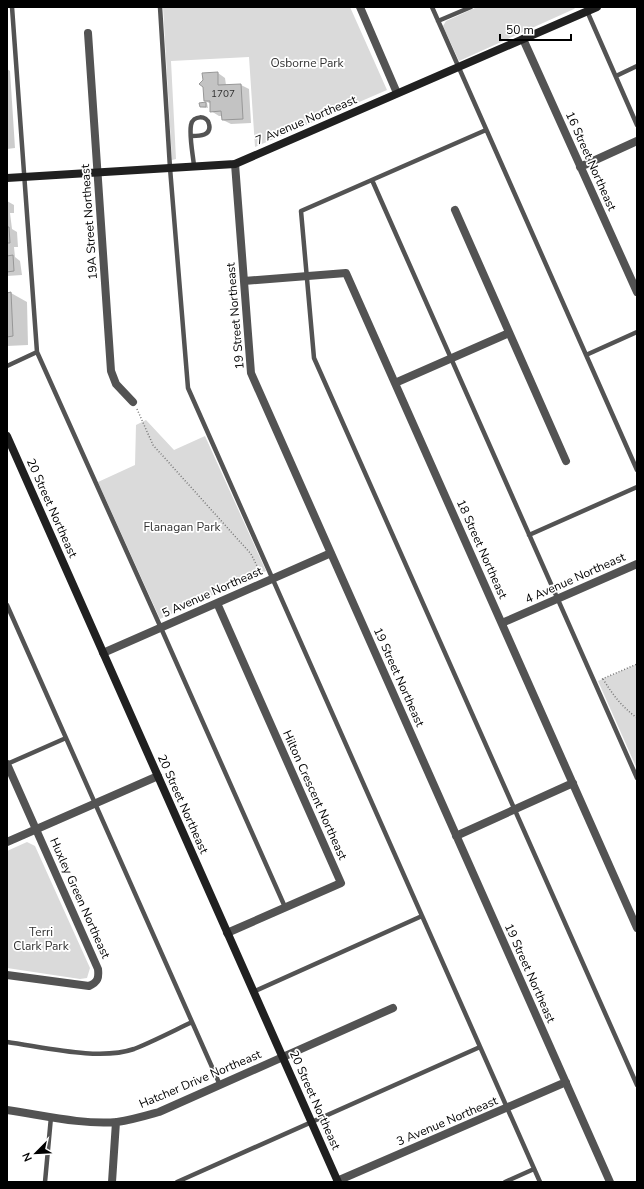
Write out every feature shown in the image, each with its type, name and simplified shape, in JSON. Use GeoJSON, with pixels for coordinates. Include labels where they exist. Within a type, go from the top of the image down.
{"type":"FeatureCollection","features":[{"type":"Feature","properties":{"kind":"street"},"geometry":{"type":"LineString","coordinates":[[360,7],[398,93]]}},
{"type":"Feature","properties":{"kind":"street","name":"7 Avenue Northeast"},"geometry":{"type":"LineString","coordinates":[[7,178],[235,164],[593,8]]}},
{"type":"Feature","properties":{"kind":"street","name":"19A Street Northeast"},"geometry":{"type":"LineString","coordinates":[[88,33],[111,371],[116,384],[133,402]]}},
{"type":"Feature","properties":{"kind":"street","name":"16 Street Northeast"},"geometry":{"type":"LineString","coordinates":[[523,39],[637,292]]}},
{"type":"Feature","properties":{"kind":"street"},"geometry":{"type":"LineString","coordinates":[[580,166],[637,141]]}},
{"type":"Feature","properties":{"kind":"street","name":"19 Street Northeast"},"geometry":{"type":"LineString","coordinates":[[235,164],[251,373],[610,1182]]}},
{"type":"Feature","properties":{"kind":"street"},"geometry":{"type":"LineString","coordinates":[[455,210],[566,461]]}},
{"type":"Feature","properties":{"kind":"street","name":"18 Street Northeast"},"geometry":{"type":"LineString","coordinates":[[244,281],[346,273],[637,928]]}},
{"type":"Feature","properties":{"kind":"street"},"geometry":{"type":"LineString","coordinates":[[395,383],[509,333]]}},
{"type":"Feature","properties":{"kind":"street","name":"20 Street Northeast"},"geometry":{"type":"LineString","coordinates":[[7,436],[338,1182]]}},
{"type":"Feature","properties":{"kind":"street","name":"5 Avenue Northeast"},"geometry":{"type":"LineString","coordinates":[[103,653],[331,553]]}},
{"type":"Feature","properties":{"kind":"street","name":"4 Avenue Northeast"},"geometry":{"type":"LineString","coordinates":[[502,623],[637,564]]}},
{"type":"Feature","properties":{"kind":"street","name":"Hilton Crescent Northeast"},"geometry":{"type":"LineString","coordinates":[[218,603],[341,883],[227,933]]}},
{"type":"Feature","properties":{"kind":"street"},"geometry":{"type":"LineString","coordinates":[[7,764],[36,829]]}},
{"type":"Feature","properties":{"kind":"street"},"geometry":{"type":"LineString","coordinates":[[7,842],[158,776]]}},
{"type":"Feature","properties":{"kind":"street"},"geometry":{"type":"LineString","coordinates":[[456,836],[573,783]]}},
{"type":"Feature","properties":{"kind":"street","name":"Huxley Green Northeast"},"geometry":{"type":"LineString","coordinates":[[7,975],[89,986],[96,983],[99,976],[98,969],[36,829]]}},
{"type":"Feature","properties":{"kind":"street","name":"Hatcher Drive Northeast"},"geometry":{"type":"LineString","coordinates":[[7,1110],[87,1122],[116,1122],[138,1119],[159,1112],[393,1008]]}},
{"type":"Feature","properties":{"kind":"street","name":"3 Avenue Northeast"},"geometry":{"type":"LineString","coordinates":[[338,1182],[566,1082]]}},
{"type":"Feature","properties":{"kind":"street"},"geometry":{"type":"LineString","coordinates":[[112,1182],[116,1122]]}},
{"type":"Feature","properties":{"kind":"lane"},"geometry":{"type":"LineString","coordinates":[[12,7],[37,352],[285,908]]}},
{"type":"Feature","properties":{"kind":"lane"},"geometry":{"type":"LineString","coordinates":[[160,7],[170,168],[188,388],[269,580],[422,916],[540,1182]]}},
{"type":"Feature","properties":{"kind":"lane"},"geometry":{"type":"LineString","coordinates":[[432,7],[637,470]]}},
{"type":"Feature","properties":{"kind":"lane"},"geometry":{"type":"LineString","coordinates":[[438,21],[470,7]]}},
{"type":"Feature","properties":{"kind":"lane"},"geometry":{"type":"LineString","coordinates":[[593,8],[616,76],[637,125]]}},
{"type":"Feature","properties":{"kind":"lane"},"geometry":{"type":"LineString","coordinates":[[616,76],[637,66]]}},
{"type":"Feature","properties":{"kind":"lane"},"geometry":{"type":"LineString","coordinates":[[192,136],[202,136],[207,133],[210,127],[205,119],[199,117],[192,122],[192,136],[194,166]]}},
{"type":"Feature","properties":{"kind":"lane"},"geometry":{"type":"LineString","coordinates":[[486,130],[301,211],[314,358],[637,1084]]}},
{"type":"Feature","properties":{"kind":"lane"},"geometry":{"type":"LineString","coordinates":[[372,180],[637,778]]}},
{"type":"Feature","properties":{"kind":"lane"},"geometry":{"type":"LineString","coordinates":[[586,355],[637,332]]}},
{"type":"Feature","properties":{"kind":"lane"},"geometry":{"type":"LineString","coordinates":[[7,366],[37,352]]}},
{"type":"Feature","properties":{"kind":"lane"},"geometry":{"type":"LineString","coordinates":[[529,535],[637,487]]}},
{"type":"Feature","properties":{"kind":"lane"},"geometry":{"type":"LineString","coordinates":[[7,605],[220,1085]]}},
{"type":"Feature","properties":{"kind":"lane"},"geometry":{"type":"LineString","coordinates":[[7,764],[66,738]]}},
{"type":"Feature","properties":{"kind":"lane"},"geometry":{"type":"LineString","coordinates":[[253,992],[422,916]]}},
{"type":"Feature","properties":{"kind":"lane"},"geometry":{"type":"LineString","coordinates":[[7,1042],[85,1053],[115,1053],[133,1049],[192,1022]]}},
{"type":"Feature","properties":{"kind":"lane"},"geometry":{"type":"LineString","coordinates":[[177,1182],[480,1047]]}},
{"type":"Feature","properties":{"kind":"lane"},"geometry":{"type":"LineString","coordinates":[[45,1182],[51,1117]]}},
{"type":"Feature","properties":{"kind":"lane"},"geometry":{"type":"LineString","coordinates":[[505,1182],[534,1169]]}},
{"type":"Feature","properties":{"kind":"path"},"geometry":{"type":"LineString","coordinates":[[133,402],[153,445],[251,554],[269,580]]}},
{"type":"Feature","properties":{"kind":"path"},"geometry":{"type":"LineString","coordinates":[[598,681],[637,664]]}},
{"type":"Feature","properties":{"kind":"path"},"geometry":{"type":"LineString","coordinates":[[603,679],[617,700],[637,718]]}},
{"type":"Feature","properties":{"kind":"green space","name":"Osborne Park"},"geometry":{"type":"Polygon","coordinates":[[[163,7],[350,7],[387,90],[255,147],[249,57],[171,61],[176,159],[172,160],[163,7]]]}},
{"type":"Feature","properties":{"kind":"green space"},"geometry":{"type":"Polygon","coordinates":[[[477,7],[576,7],[459,61],[443,26],[446,21],[477,7]]]}},
{"type":"Feature","properties":{"kind":"green space","name":"Flanagan Park"},"geometry":{"type":"Polygon","coordinates":[[[146,420],[174,450],[205,436],[266,571],[160,619],[98,482],[135,465],[136,425],[146,420]]]}},
{"type":"Feature","properties":{"kind":"green space"},"geometry":{"type":"Polygon","coordinates":[[[637,664],[637,769],[598,681],[637,664]]]}},
{"type":"Feature","properties":{"kind":"green space","name":"Terri Clark Park"},"geometry":{"type":"Polygon","coordinates":[[[27,842],[35,846],[90,968],[87,978],[80,979],[7,968],[7,851],[27,842]]]}},
{"type":"Feature","properties":{"kind":"building"},"geometry":{"type":"Polygon","coordinates":[[[218,72],[218,85],[241,84],[243,119],[222,120],[221,111],[210,112],[210,101],[204,101],[203,87],[199,84],[203,80],[202,73],[218,72]]]}},
{"type":"Feature","properties":{"kind":"building"},"geometry":{"type":"Polygon","coordinates":[[[206,102],[206,107],[200,107],[199,103],[206,102]]]}},
{"type":"Feature","properties":{"kind":"building"},"geometry":{"type":"Polygon","coordinates":[[[7,227],[9,227],[10,243],[7,243],[7,227]]]}},
{"type":"Feature","properties":{"kind":"building"},"geometry":{"type":"Polygon","coordinates":[[[13,255],[14,271],[7,272],[7,256],[13,255]]]}},
{"type":"Feature","properties":{"kind":"building"},"geometry":{"type":"Polygon","coordinates":[[[11,292],[13,336],[7,337],[7,293],[11,292]]]}}]}
